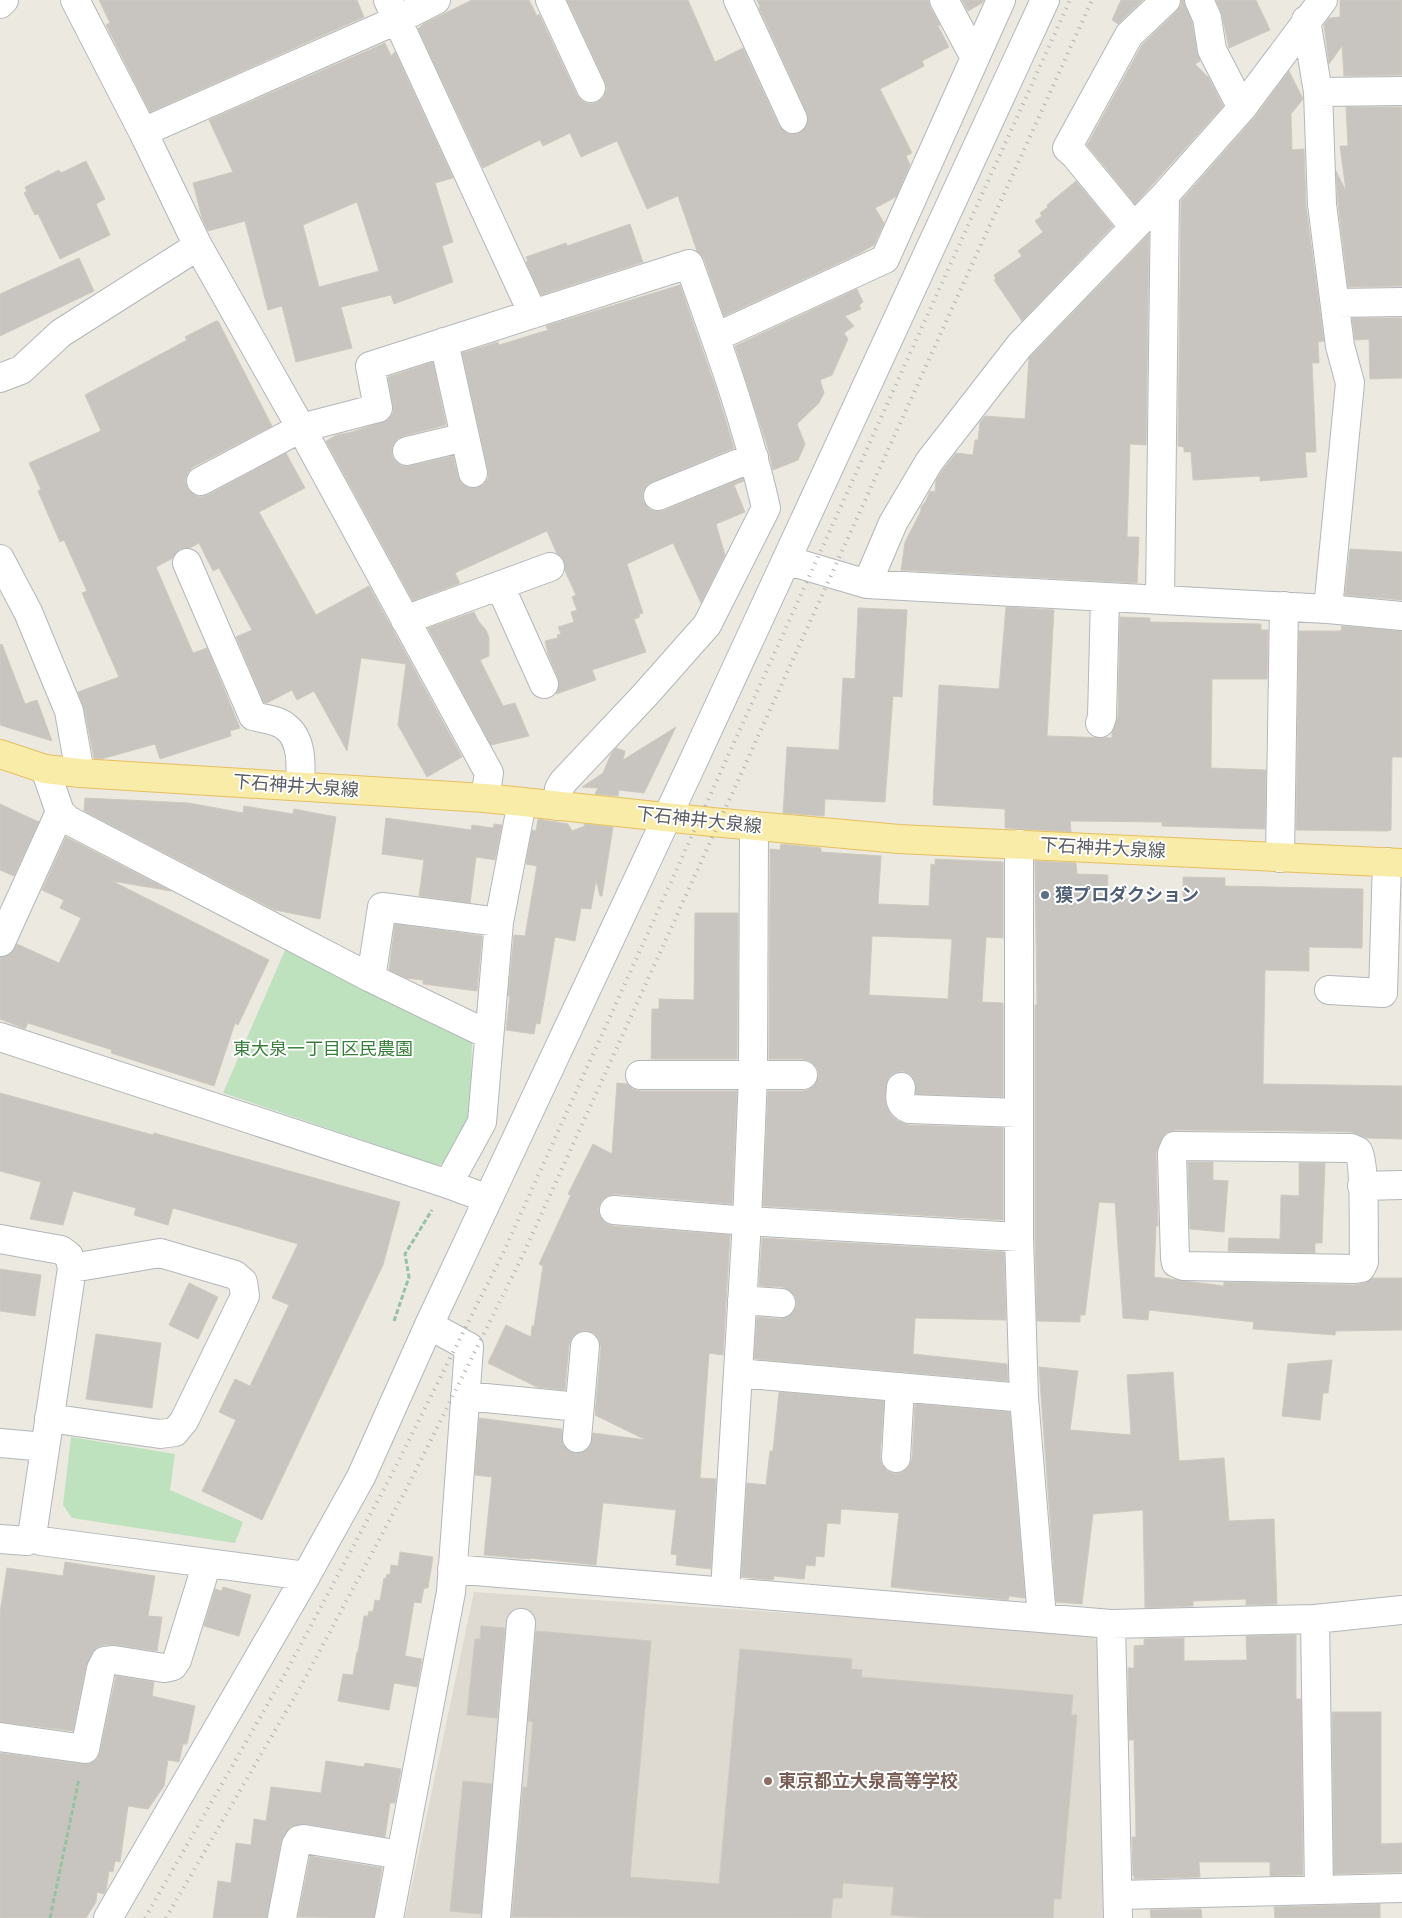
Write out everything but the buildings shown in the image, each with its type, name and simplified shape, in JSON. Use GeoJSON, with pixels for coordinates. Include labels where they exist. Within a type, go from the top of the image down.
{"type":"FeatureCollection","features":[{"type":"Feature","properties":{"kind":"main road","name":"下石神井大泉線"},"geometry":{"type":"LineString","coordinates":[[0,754],[46,769],[80,773],[485,798],[899,839],[1394,863]]}},
{"type":"Feature","properties":{"kind":"street"},"geometry":{"type":"LineString","coordinates":[[0,4],[4,0]]}},
{"type":"Feature","properties":{"kind":"street"},"geometry":{"type":"LineString","coordinates":[[76,0],[144,132],[198,246],[489,773],[485,798]]}},
{"type":"Feature","properties":{"kind":"street"},"geometry":{"type":"LineString","coordinates":[[144,132],[393,10],[436,0]]}},
{"type":"Feature","properties":{"kind":"street"},"geometry":{"type":"LineString","coordinates":[[550,0],[591,88]]}},
{"type":"Feature","properties":{"kind":"street"},"geometry":{"type":"LineString","coordinates":[[738,0],[793,119]]}},
{"type":"Feature","properties":{"kind":"street"},"geometry":{"type":"LineString","coordinates":[[944,0],[975,58]]}},
{"type":"Feature","properties":{"kind":"street"},"geometry":{"type":"LineString","coordinates":[[716,337],[885,259],[1001,0]]}},
{"type":"Feature","properties":{"kind":"street"},"geometry":{"type":"LineString","coordinates":[[108,1918],[306,1576],[361,1477],[429,1325],[667,817],[1045,0]]}},
{"type":"Feature","properties":{"kind":"street"},"geometry":{"type":"LineString","coordinates":[[1134,227],[1067,148],[1129,35],[1166,0]]}},
{"type":"Feature","properties":{"kind":"street"},"geometry":{"type":"LineString","coordinates":[[1199,0],[1207,18],[1212,50],[1242,108]]}},
{"type":"Feature","properties":{"kind":"street"},"geometry":{"type":"LineString","coordinates":[[393,10],[533,314]]}},
{"type":"Feature","properties":{"kind":"street"},"geometry":{"type":"LineString","coordinates":[[867,584],[893,523],[929,462],[1020,345],[1165,195],[1242,108],[1315,10]]}},
{"type":"Feature","properties":{"kind":"street"},"geometry":{"type":"LineString","coordinates":[[1315,10],[1322,204],[1340,346],[1350,383],[1328,608]]}},
{"type":"Feature","properties":{"kind":"street"},"geometry":{"type":"LineString","coordinates":[[1318,92],[1402,91]]}},
{"type":"Feature","properties":{"kind":"street"},"geometry":{"type":"LineString","coordinates":[[1160,599],[1165,195]]}},
{"type":"Feature","properties":{"kind":"street"},"geometry":{"type":"LineString","coordinates":[[0,378],[21,370],[60,333],[198,246]]}},
{"type":"Feature","properties":{"kind":"street"},"geometry":{"type":"LineString","coordinates":[[201,481],[300,428],[378,408],[370,366],[689,264],[716,337],[754,457],[766,508],[707,625],[646,695],[563,782],[559,789],[558,806]]}},
{"type":"Feature","properties":{"kind":"street"},"geometry":{"type":"LineString","coordinates":[[1336,303],[1402,302]]}},
{"type":"Feature","properties":{"kind":"street"},"geometry":{"type":"LineString","coordinates":[[444,342],[473,473]]}},
{"type":"Feature","properties":{"kind":"street"},"geometry":{"type":"LineString","coordinates":[[407,451],[465,437]]}},
{"type":"Feature","properties":{"kind":"street"},"geometry":{"type":"LineString","coordinates":[[658,496],[754,457]]}},
{"type":"Feature","properties":{"kind":"street"},"geometry":{"type":"LineString","coordinates":[[0,559],[28,612],[69,711],[80,773]]}},
{"type":"Feature","properties":{"kind":"street"},"geometry":{"type":"LineString","coordinates":[[786,560],[867,584],[1328,608],[1402,616]]}},
{"type":"Feature","properties":{"kind":"street"},"geometry":{"type":"LineString","coordinates":[[187,564],[253,716],[273,720],[286,727],[298,741],[301,771],[300,786]]}},
{"type":"Feature","properties":{"kind":"street"},"geometry":{"type":"LineString","coordinates":[[404,620],[550,567]]}},
{"type":"Feature","properties":{"kind":"street"},"geometry":{"type":"LineString","coordinates":[[500,586],[544,684]]}},
{"type":"Feature","properties":{"kind":"street"},"geometry":{"type":"LineString","coordinates":[[1100,723],[1102,717],[1105,597]]}},
{"type":"Feature","properties":{"kind":"street"},"geometry":{"type":"LineString","coordinates":[[1280,858],[1284,606]]}},
{"type":"Feature","properties":{"kind":"street"},"geometry":{"type":"LineString","coordinates":[[46,769],[60,812],[68,820],[371,978],[489,1036]]}},
{"type":"Feature","properties":{"kind":"street"},"geometry":{"type":"LineString","coordinates":[[448,1184],[482,1122],[499,922],[522,802]]}},
{"type":"Feature","properties":{"kind":"street"},"geometry":{"type":"LineString","coordinates":[[1,942],[60,812]]}},
{"type":"Feature","properties":{"kind":"street"},"geometry":{"type":"LineString","coordinates":[[725,1591],[747,1221],[753,1076],[754,826]]}},
{"type":"Feature","properties":{"kind":"street"},"geometry":{"type":"LineString","coordinates":[[1019,844],[1019,1237],[1024,1398],[1042,1618]]}},
{"type":"Feature","properties":{"kind":"street"},"geometry":{"type":"LineString","coordinates":[[1329,990],[1383,993],[1394,863]]}},
{"type":"Feature","properties":{"kind":"street"},"geometry":{"type":"LineString","coordinates":[[371,978],[382,907],[499,922]]}},
{"type":"Feature","properties":{"kind":"street"},"geometry":{"type":"LineString","coordinates":[[0,1037],[448,1184],[488,1199]]}},
{"type":"Feature","properties":{"kind":"street"},"geometry":{"type":"LineString","coordinates":[[640,1074],[803,1075]]}},
{"type":"Feature","properties":{"kind":"street"},"geometry":{"type":"LineString","coordinates":[[901,1086],[900,1101],[903,1106],[909,1109],[1019,1113]]}},
{"type":"Feature","properties":{"kind":"street"},"geometry":{"type":"LineString","coordinates":[[1175,1146],[1352,1148],[1361,1155],[1362,1186],[1364,1262],[1361,1268],[1183,1266],[1176,1263],[1174,1258],[1172,1153],[1175,1146]]}},
{"type":"Feature","properties":{"kind":"street"},"geometry":{"type":"LineString","coordinates":[[1362,1186],[1402,1186]]}},
{"type":"Feature","properties":{"kind":"street"},"geometry":{"type":"LineString","coordinates":[[614,1210],[747,1221],[1019,1237]]}},
{"type":"Feature","properties":{"kind":"street"},"geometry":{"type":"LineString","coordinates":[[0,1240],[61,1250],[69,1256],[72,1268],[33,1529],[34,1537]]}},
{"type":"Feature","properties":{"kind":"street"},"geometry":{"type":"LineString","coordinates":[[49,1418],[160,1434],[175,1432],[184,1421],[245,1296],[244,1282],[234,1275],[160,1253],[72,1268]]}},
{"type":"Feature","properties":{"kind":"street"},"geometry":{"type":"LineString","coordinates":[[742,1300],[781,1303]]}},
{"type":"Feature","properties":{"kind":"street"},"geometry":{"type":"LineString","coordinates":[[389,1918],[451,1592],[469,1346],[429,1325]]}},
{"type":"Feature","properties":{"kind":"street"},"geometry":{"type":"LineString","coordinates":[[577,1438],[585,1346]]}},
{"type":"Feature","properties":{"kind":"street"},"geometry":{"type":"LineString","coordinates":[[738,1373],[1024,1398]]}},
{"type":"Feature","properties":{"kind":"street"},"geometry":{"type":"LineString","coordinates":[[896,1458],[900,1387]]}},
{"type":"Feature","properties":{"kind":"street"},"geometry":{"type":"LineString","coordinates":[[465,1396],[579,1407]]}},
{"type":"Feature","properties":{"kind":"street"},"geometry":{"type":"LineString","coordinates":[[0,1443],[45,1447]]}},
{"type":"Feature","properties":{"kind":"street"},"geometry":{"type":"LineString","coordinates":[[34,1537],[41,1541],[306,1576]]}},
{"type":"Feature","properties":{"kind":"street"},"geometry":{"type":"LineString","coordinates":[[0,1539],[27,1541],[34,1537]]}},
{"type":"Feature","properties":{"kind":"street"},"geometry":{"type":"LineString","coordinates":[[0,1736],[85,1749],[101,1669],[105,1661],[114,1660],[164,1668],[173,1666],[177,1660],[207,1563]]}},
{"type":"Feature","properties":{"kind":"street"},"geometry":{"type":"LineString","coordinates":[[452,1569],[1112,1624],[1314,1619],[1402,1610]]}},
{"type":"Feature","properties":{"kind":"street"},"geometry":{"type":"LineString","coordinates":[[1314,1619],[1319,1890]]}},
{"type":"Feature","properties":{"kind":"street"},"geometry":{"type":"LineString","coordinates":[[496,1918],[521,1623]]}},
{"type":"Feature","properties":{"kind":"street"},"geometry":{"type":"LineString","coordinates":[[1112,1624],[1118,1907],[1319,1890],[1402,1888]]}},
{"type":"Feature","properties":{"kind":"street"},"geometry":{"type":"LineString","coordinates":[[282,1918],[296,1845],[299,1840],[304,1839],[401,1855]]}},
{"type":"Feature","properties":{"kind":"path"},"geometry":{"type":"LineString","coordinates":[[409,1277],[405,1254],[448,1184]]}},
{"type":"Feature","properties":{"kind":"path"},"geometry":{"type":"LineString","coordinates":[[50,1918],[85,1749]]}},
{"type":"Feature","properties":{"kind":"shaded area","name":"東京都立大泉高等学校"},"geometry":{"type":"Polygon","coordinates":[[[474,1592],[1090,1633],[1099,1643],[1103,1918],[405,1918],[474,1592]]]}},
{"type":"Feature","properties":{"kind":"green space","name":"東大泉一丁目区民農園"},"geometry":{"type":"Polygon","coordinates":[[[286,948],[472,1043],[470,1116],[447,1163],[437,1165],[223,1093],[286,948]]]}},
{"type":"Feature","properties":{"kind":"green space"},"geometry":{"type":"Polygon","coordinates":[[[71,1437],[175,1454],[170,1490],[243,1522],[235,1543],[72,1518],[63,1505],[71,1437]]]}},
{"type":"Feature","properties":{"kind":"railway"},"geometry":{"type":"LineString","coordinates":[[145,1918],[285,1674],[392,1474],[504,1251],[1070,0]]}},
{"type":"Feature","properties":{"kind":"railway"},"geometry":{"type":"LineString","coordinates":[[166,1918],[302,1684],[410,1482],[521,1259],[1092,0]]}},
{"type":"Feature","properties":{"kind":"place","name":"獏プロダクション"},"geometry":{"type":"Point","coordinates":[1045,895]}},
{"type":"Feature","properties":{"kind":"place","name":"東京都立大泉高等学校"},"geometry":{"type":"Point","coordinates":[768,1781]}}]}
